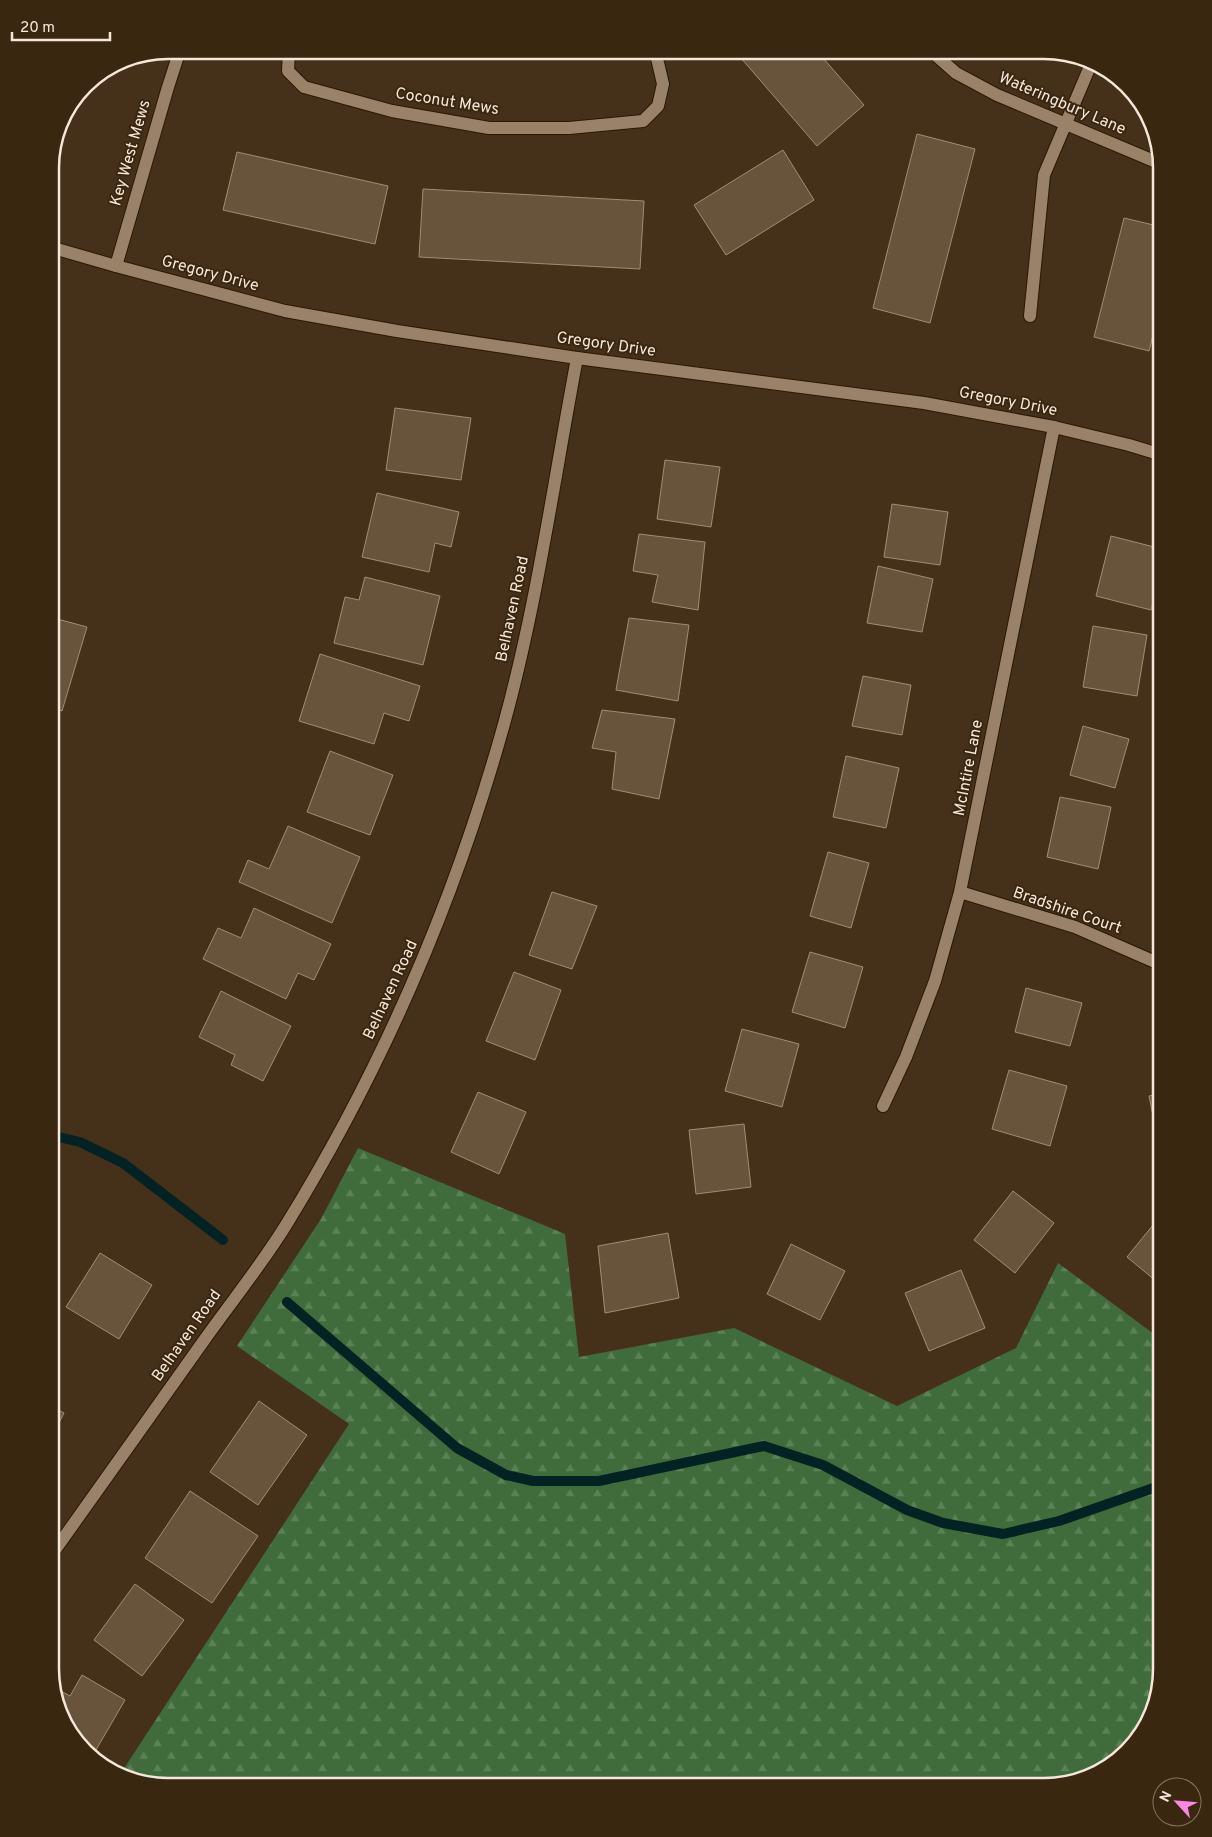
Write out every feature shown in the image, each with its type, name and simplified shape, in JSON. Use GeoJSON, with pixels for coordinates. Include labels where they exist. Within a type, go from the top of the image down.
{"type":"FeatureCollection","features":[{"type":"Feature","properties":{"kind":"street","name":"Key West Mews"},"geometry":{"type":"LineString","coordinates":[[116,266],[177,59]]}},
{"type":"Feature","properties":{"kind":"street","name":"Coconut Mews"},"geometry":{"type":"LineString","coordinates":[[289,59],[288,71],[304,87],[392,110],[489,128],[559,128],[643,121],[658,106],[663,84],[657,59]]}},
{"type":"Feature","properties":{"kind":"street","name":"Wateringbury Lane"},"geometry":{"type":"LineString","coordinates":[[940,59],[956,73],[997,95],[1152,160]]}},
{"type":"Feature","properties":{"kind":"street"},"geometry":{"type":"LineString","coordinates":[[1030,316],[1044,175],[1089,69]]}},
{"type":"Feature","properties":{"kind":"street","name":"Gregory Drive"},"geometry":{"type":"LineString","coordinates":[[59,250],[285,311],[397,331],[577,358],[924,403],[1054,427],[1153,451]]}},
{"type":"Feature","properties":{"kind":"street","name":"Belhaven Road"},"geometry":{"type":"LineString","coordinates":[[59,1544],[285,1226],[353,1107],[394,1024],[435,931],[475,824],[504,722],[534,597],[577,358]]}},
{"type":"Feature","properties":{"kind":"street","name":"McIntire Lane"},"geometry":{"type":"LineString","coordinates":[[883,1106],[906,1057],[935,980],[960,892],[1054,427]]}},
{"type":"Feature","properties":{"kind":"street","name":"Bradshire Court"},"geometry":{"type":"LineString","coordinates":[[960,892],[1075,927],[1153,961]]}},
{"type":"Feature","properties":{"kind":"green space"},"geometry":{"type":"Polygon","coordinates":[[[358,1148],[565,1234],[579,1357],[734,1328],[897,1406],[1016,1348],[1058,1263],[1153,1333],[1153,1669],[1150,1697],[1139,1724],[1121,1746],[1099,1764],[1072,1775],[1044,1778],[161,1778],[140,1775],[124,1769],[349,1424],[237,1346],[321,1219],[358,1148]]]}},
{"type":"Feature","properties":{"kind":"building"},"geometry":{"type":"Polygon","coordinates":[[[742,59],[824,59],[864,105],[817,146],[742,59]]]}},
{"type":"Feature","properties":{"kind":"building"},"geometry":{"type":"Polygon","coordinates":[[[917,134],[975,149],[930,323],[873,308],[917,134]]]}},
{"type":"Feature","properties":{"kind":"building"},"geometry":{"type":"Polygon","coordinates":[[[783,150],[814,200],[726,255],[694,205],[783,150]]]}},
{"type":"Feature","properties":{"kind":"building"},"geometry":{"type":"Polygon","coordinates":[[[237,152],[388,186],[375,244],[223,210],[237,152]]]}},
{"type":"Feature","properties":{"kind":"building"},"geometry":{"type":"Polygon","coordinates":[[[423,189],[644,201],[640,269],[419,257],[423,189]]]}},
{"type":"Feature","properties":{"kind":"building"},"geometry":{"type":"Polygon","coordinates":[[[1124,218],[1153,225],[1153,335],[1149,351],[1094,337],[1124,218]]]}},
{"type":"Feature","properties":{"kind":"building"},"geometry":{"type":"Polygon","coordinates":[[[395,408],[471,418],[461,480],[386,470],[395,408]]]}},
{"type":"Feature","properties":{"kind":"building"},"geometry":{"type":"Polygon","coordinates":[[[665,460],[720,467],[711,527],[657,519],[665,460]]]}},
{"type":"Feature","properties":{"kind":"building"},"geometry":{"type":"Polygon","coordinates":[[[377,493],[459,512],[451,547],[435,543],[429,572],[362,557],[377,493]]]}},
{"type":"Feature","properties":{"kind":"building"},"geometry":{"type":"Polygon","coordinates":[[[892,504],[948,512],[940,565],[884,557],[892,504]]]}},
{"type":"Feature","properties":{"kind":"building"},"geometry":{"type":"Polygon","coordinates":[[[639,534],[705,542],[698,610],[652,602],[658,575],[633,571],[639,534]]]}},
{"type":"Feature","properties":{"kind":"building"},"geometry":{"type":"Polygon","coordinates":[[[1111,536],[1153,547],[1153,602],[1151,610],[1096,596],[1111,536]]]}},
{"type":"Feature","properties":{"kind":"building"},"geometry":{"type":"Polygon","coordinates":[[[878,566],[933,579],[922,632],[867,623],[878,566]]]}},
{"type":"Feature","properties":{"kind":"building"},"geometry":{"type":"Polygon","coordinates":[[[365,577],[440,596],[423,665],[334,643],[345,597],[359,600],[365,577]]]}},
{"type":"Feature","properties":{"kind":"building"},"geometry":{"type":"Polygon","coordinates":[[[629,618],[689,625],[678,701],[616,690],[629,618]]]}},
{"type":"Feature","properties":{"kind":"building"},"geometry":{"type":"Polygon","coordinates":[[[59,619],[87,627],[62,711],[59,710],[59,619]]]}},
{"type":"Feature","properties":{"kind":"building"},"geometry":{"type":"Polygon","coordinates":[[[1093,626],[1147,635],[1137,696],[1083,687],[1093,626]]]}},
{"type":"Feature","properties":{"kind":"building"},"geometry":{"type":"Polygon","coordinates":[[[320,654],[420,686],[409,721],[384,713],[374,744],[299,721],[320,654]]]}},
{"type":"Feature","properties":{"kind":"building"},"geometry":{"type":"Polygon","coordinates":[[[863,676],[911,685],[902,735],[852,726],[863,676]]]}},
{"type":"Feature","properties":{"kind":"building"},"geometry":{"type":"Polygon","coordinates":[[[602,710],[675,719],[659,799],[612,789],[616,752],[592,748],[602,710]]]}},
{"type":"Feature","properties":{"kind":"building"},"geometry":{"type":"Polygon","coordinates":[[[1083,726],[1129,739],[1115,788],[1070,775],[1083,726]]]}},
{"type":"Feature","properties":{"kind":"building"},"geometry":{"type":"Polygon","coordinates":[[[330,751],[393,775],[370,835],[307,812],[330,751]]]}},
{"type":"Feature","properties":{"kind":"building"},"geometry":{"type":"Polygon","coordinates":[[[846,756],[899,768],[886,828],[833,817],[846,756]]]}},
{"type":"Feature","properties":{"kind":"building"},"geometry":{"type":"Polygon","coordinates":[[[1060,797],[1111,807],[1098,869],[1047,857],[1060,797]]]}},
{"type":"Feature","properties":{"kind":"building"},"geometry":{"type":"Polygon","coordinates":[[[288,826],[360,857],[332,923],[239,882],[248,860],[269,869],[288,826]]]}},
{"type":"Feature","properties":{"kind":"building"},"geometry":{"type":"Polygon","coordinates":[[[828,852],[869,863],[851,928],[810,916],[828,852]]]}},
{"type":"Feature","properties":{"kind":"building"},"geometry":{"type":"Polygon","coordinates":[[[552,892],[597,906],[572,969],[529,955],[552,892]]]}},
{"type":"Feature","properties":{"kind":"building"},"geometry":{"type":"Polygon","coordinates":[[[254,908],[331,944],[314,980],[298,973],[286,999],[203,959],[218,928],[241,938],[254,908]]]}},
{"type":"Feature","properties":{"kind":"building"},"geometry":{"type":"Polygon","coordinates":[[[810,952],[863,967],[845,1028],[792,1012],[810,952]]]}},
{"type":"Feature","properties":{"kind":"building"},"geometry":{"type":"Polygon","coordinates":[[[514,972],[561,990],[535,1060],[486,1041],[514,972]]]}},
{"type":"Feature","properties":{"kind":"building"},"geometry":{"type":"Polygon","coordinates":[[[1026,988],[1082,1003],[1070,1046],[1015,1032],[1026,988]]]}},
{"type":"Feature","properties":{"kind":"building"},"geometry":{"type":"Polygon","coordinates":[[[221,991],[291,1026],[263,1081],[231,1065],[235,1055],[199,1037],[221,991]]]}},
{"type":"Feature","properties":{"kind":"building"},"geometry":{"type":"Polygon","coordinates":[[[742,1029],[799,1044],[782,1107],[725,1091],[742,1029]]]}},
{"type":"Feature","properties":{"kind":"building"},"geometry":{"type":"Polygon","coordinates":[[[1009,1070],[1067,1086],[1050,1146],[992,1129],[1009,1070]]]}},
{"type":"Feature","properties":{"kind":"building"},"geometry":{"type":"Polygon","coordinates":[[[478,1092],[526,1112],[499,1174],[451,1152],[478,1092]]]}},
{"type":"Feature","properties":{"kind":"building"},"geometry":{"type":"Polygon","coordinates":[[[1153,1095],[1153,1116],[1149,1096],[1153,1095]]]}},
{"type":"Feature","properties":{"kind":"building"},"geometry":{"type":"Polygon","coordinates":[[[744,1124],[751,1187],[696,1194],[689,1130],[744,1124]]]}},
{"type":"Feature","properties":{"kind":"building"},"geometry":{"type":"Polygon","coordinates":[[[1013,1191],[1054,1223],[1015,1273],[974,1240],[1013,1191]]]}},
{"type":"Feature","properties":{"kind":"building"},"geometry":{"type":"Polygon","coordinates":[[[1153,1225],[1153,1279],[1127,1257],[1153,1225]]]}},
{"type":"Feature","properties":{"kind":"building"},"geometry":{"type":"Polygon","coordinates":[[[668,1233],[679,1298],[605,1313],[598,1246],[668,1233]]]}},
{"type":"Feature","properties":{"kind":"building"},"geometry":{"type":"Polygon","coordinates":[[[791,1244],[845,1271],[820,1320],[767,1294],[791,1244]]]}},
{"type":"Feature","properties":{"kind":"building"},"geometry":{"type":"Polygon","coordinates":[[[100,1253],[152,1285],[119,1339],[66,1307],[100,1253]]]}},
{"type":"Feature","properties":{"kind":"building"},"geometry":{"type":"Polygon","coordinates":[[[961,1270],[985,1328],[929,1351],[905,1293],[961,1270]]]}},
{"type":"Feature","properties":{"kind":"building"},"geometry":{"type":"Polygon","coordinates":[[[259,1401],[307,1435],[258,1505],[210,1472],[259,1401]]]}},
{"type":"Feature","properties":{"kind":"building"},"geometry":{"type":"Polygon","coordinates":[[[59,1410],[64,1413],[59,1423],[59,1410]]]}},
{"type":"Feature","properties":{"kind":"building"},"geometry":{"type":"Polygon","coordinates":[[[190,1491],[258,1536],[212,1603],[145,1558],[190,1491]]]}},
{"type":"Feature","properties":{"kind":"building"},"geometry":{"type":"Polygon","coordinates":[[[135,1584],[184,1620],[142,1676],[94,1640],[135,1584]]]}},
{"type":"Feature","properties":{"kind":"building"},"geometry":{"type":"Polygon","coordinates":[[[82,1675],[125,1700],[96,1750],[73,1724],[61,1691],[70,1696],[82,1675]]]}},
{"type":"Feature","properties":{"kind":"waterway"},"geometry":{"type":"LineString","coordinates":[[59,1137],[80,1142],[123,1163],[223,1240]]}},
{"type":"Feature","properties":{"kind":"waterway"},"geometry":{"type":"LineString","coordinates":[[287,1302],[457,1448],[506,1475],[533,1481],[599,1481],[764,1446],[823,1465],[907,1510],[943,1523],[1003,1534],[1059,1521],[1153,1488]]}}]}
